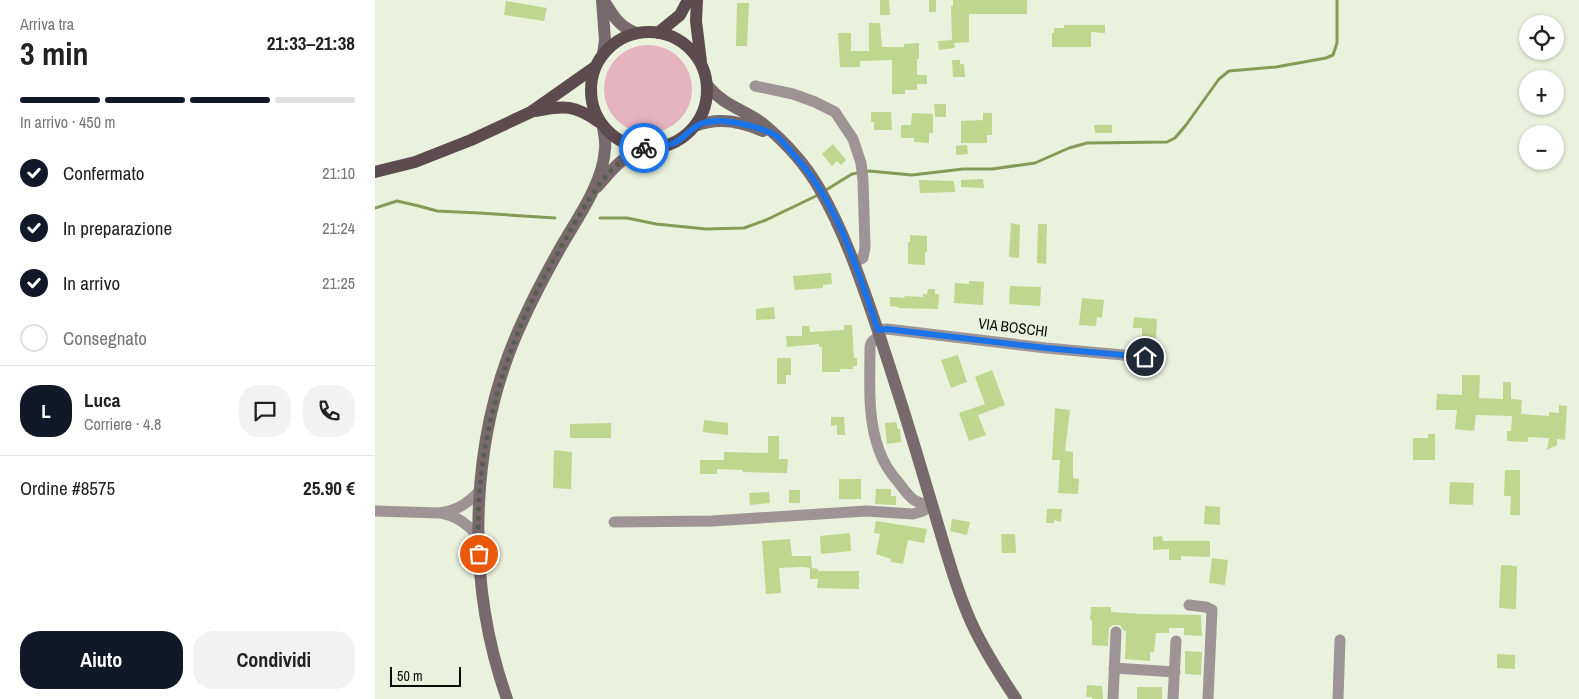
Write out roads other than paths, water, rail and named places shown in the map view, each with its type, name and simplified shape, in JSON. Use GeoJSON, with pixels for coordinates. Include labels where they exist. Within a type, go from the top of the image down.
{"type":"FeatureCollection","features":[{"type":"Feature","properties":{"kind":"main road"},"geometry":{"type":"LineString","coordinates":[[603,0],[617,21],[626,29],[636,33],[658,33],[671,37],[683,43],[701,64]]}},
{"type":"Feature","properties":{"kind":"main road"},"geometry":{"type":"LineString","coordinates":[[603,0],[605,40],[603,54]]}},
{"type":"Feature","properties":{"kind":"main road"},"geometry":{"type":"LineString","coordinates":[[658,33],[680,14],[687,0]]}},
{"type":"Feature","properties":{"kind":"main road"},"geometry":{"type":"LineString","coordinates":[[593,191],[631,153],[645,148],[673,143],[685,136],[695,126],[702,113],[707,85],[701,64],[697,0]]}},
{"type":"Feature","properties":{"kind":"main road"},"geometry":{"type":"LineString","coordinates":[[507,699],[495,661],[484,608],[478,536],[482,465],[487,434],[509,356],[524,317],[593,191],[605,151],[602,125],[592,105],[591,86],[595,67],[603,54],[618,41],[636,33]]}},
{"type":"Feature","properties":{"kind":"main road"},"geometry":{"type":"LineString","coordinates":[[375,172],[424,158],[471,140],[531,112],[595,67]]}},
{"type":"Feature","properties":{"kind":"main road"},"geometry":{"type":"LineString","coordinates":[[707,85],[719,98],[761,122],[799,160],[818,187],[843,236],[879,334],[959,590],[973,626],[1016,699]]}},
{"type":"Feature","properties":{"kind":"main road"},"geometry":{"type":"LineString","coordinates":[[531,112],[564,107],[575,108],[589,115],[621,141],[645,148]]}},
{"type":"Feature","properties":{"kind":"main road"},"geometry":{"type":"LineString","coordinates":[[695,126],[711,121],[724,121],[744,124],[777,137]]}},
{"type":"Feature","properties":{"kind":"street"},"geometry":{"type":"LineString","coordinates":[[755,86],[793,94],[835,112],[853,139],[861,163],[863,180],[865,253],[863,258],[854,262]]}},
{"type":"Feature","properties":{"kind":"street","name":"VIA BOSCHI"},"geometry":{"type":"LineString","coordinates":[[879,334],[887,329],[1046,348],[1145,357]]}},
{"type":"Feature","properties":{"kind":"street"},"geometry":{"type":"LineString","coordinates":[[879,334],[871,342],[870,347],[870,388],[873,429],[879,452],[892,474],[910,497],[919,504],[932,505]]}},
{"type":"Feature","properties":{"kind":"street"},"geometry":{"type":"LineString","coordinates":[[439,513],[463,506],[480,491]]}},
{"type":"Feature","properties":{"kind":"street"},"geometry":{"type":"LineString","coordinates":[[614,522],[712,521],[865,511],[913,514],[923,511],[932,505]]}},
{"type":"Feature","properties":{"kind":"street"},"geometry":{"type":"LineString","coordinates":[[375,511],[450,515],[464,522],[478,536]]}},
{"type":"Feature","properties":{"kind":"street"},"geometry":{"type":"LineString","coordinates":[[1189,605],[1206,607],[1212,610],[1208,699]]}},
{"type":"Feature","properties":{"kind":"street"},"geometry":{"type":"LineString","coordinates":[[1113,699],[1116,632]]}},
{"type":"Feature","properties":{"kind":"street"},"geometry":{"type":"LineString","coordinates":[[1338,699],[1340,640]]}},
{"type":"Feature","properties":{"kind":"street"},"geometry":{"type":"LineString","coordinates":[[1173,699],[1176,641]]}},
{"type":"Feature","properties":{"kind":"street"},"geometry":{"type":"LineString","coordinates":[[1114,668],[1175,672]]}},
{"type":"Feature","properties":{"kind":"waterway"},"geometry":{"type":"LineString","coordinates":[[826,190],[852,174],[869,171],[912,175],[963,169],[992,169],[1035,163],[1069,148],[1087,143],[1167,142],[1175,138],[1219,79],[1229,71],[1276,67],[1333,55],[1337,43],[1337,0]]}},
{"type":"Feature","properties":{"kind":"waterway"},"geometry":{"type":"LineString","coordinates":[[600,218],[627,218],[656,224],[706,229],[744,228],[766,220],[816,196]]}},
{"type":"Feature","properties":{"kind":"waterway"},"geometry":{"type":"LineString","coordinates":[[375,208],[397,201],[437,211],[555,218]]}}]}
